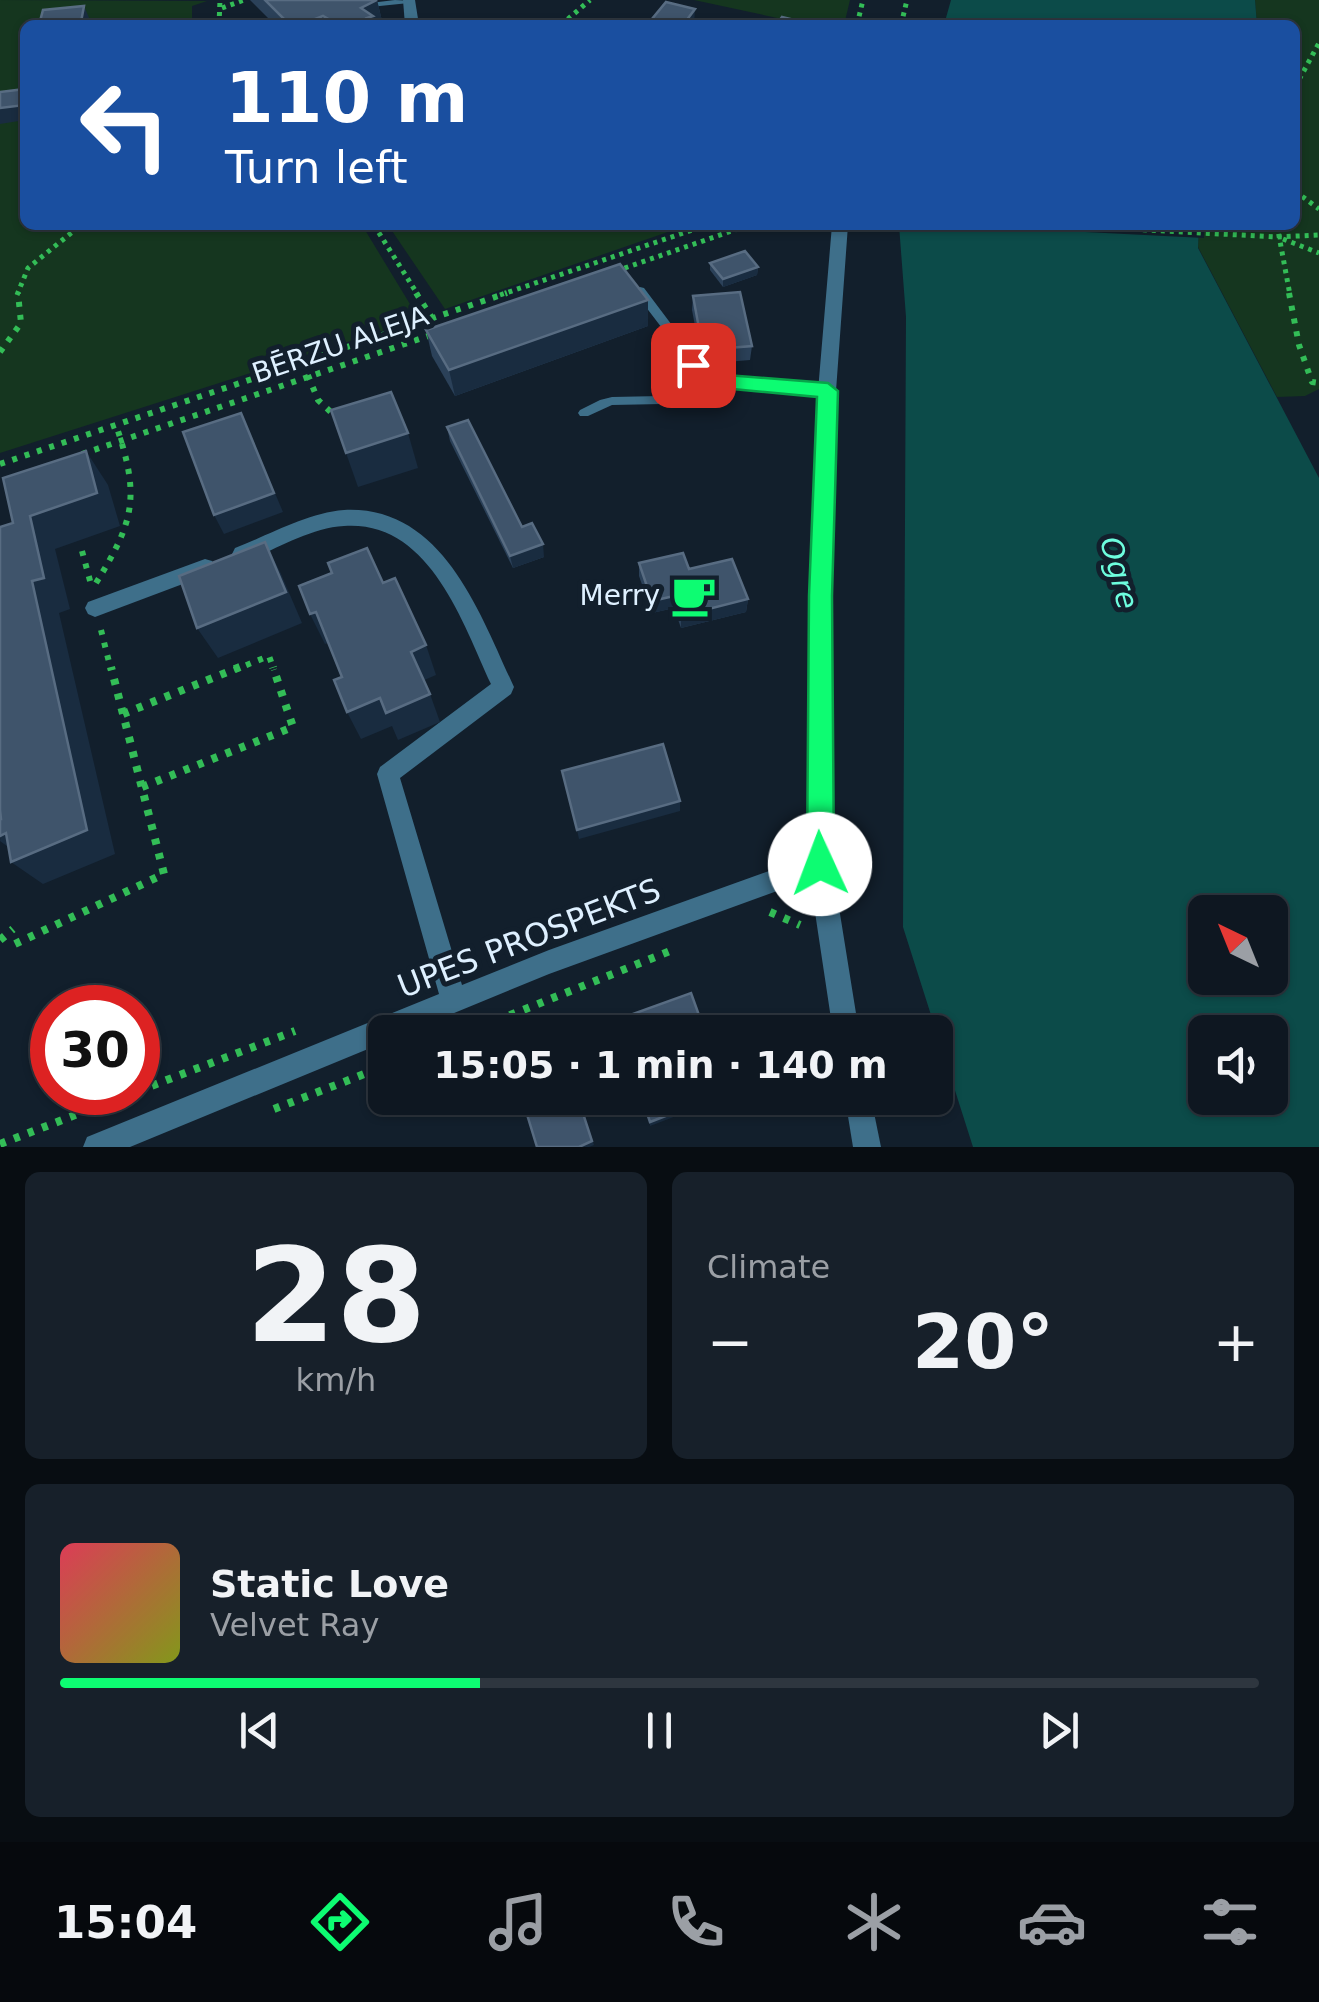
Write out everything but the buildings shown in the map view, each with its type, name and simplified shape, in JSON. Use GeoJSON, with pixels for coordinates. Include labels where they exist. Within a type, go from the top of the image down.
{"type":"FeatureCollection","features":[{"type":"Feature","properties":{"kind":"street"},"geometry":{"type":"LineString","coordinates":[[840,230],[820,596],[820,864],[843,1015]]}},
{"type":"Feature","properties":{"kind":"street"},"geometry":{"type":"LineString","coordinates":[[94,598],[343,518],[376,521],[406,534],[432,552],[450,578],[503,687],[388,774],[454,1001]]}},
{"type":"Feature","properties":{"kind":"street","name":"UPES PROSPEKTS"},"geometry":{"type":"LineString","coordinates":[[97,1147],[454,1001],[820,864]]}},
{"type":"Feature","properties":{"kind":"street"},"geometry":{"type":"LineString","coordinates":[[861,1115],[867,1147]]}},
{"type":"Feature","properties":{"kind":"lane"},"geometry":{"type":"LineString","coordinates":[[351,0],[370,5],[409,1]]}},
{"type":"Feature","properties":{"kind":"lane"},"geometry":{"type":"LineString","coordinates":[[640,291],[708,381]]}},
{"type":"Feature","properties":{"kind":"lane"},"geometry":{"type":"LineString","coordinates":[[584,413],[600,402],[630,398],[656,401],[695,382],[828,391]]}},
{"type":"Feature","properties":{"kind":"path"},"geometry":{"type":"LineString","coordinates":[[220,0],[220,20]]}},
{"type":"Feature","properties":{"kind":"path"},"geometry":{"type":"LineString","coordinates":[[222,8],[244,0]]}},
{"type":"Feature","properties":{"kind":"path"},"geometry":{"type":"LineString","coordinates":[[567,20],[590,0]]}},
{"type":"Feature","properties":{"kind":"path"},"geometry":{"type":"LineString","coordinates":[[1300,78],[1319,43]]}},
{"type":"Feature","properties":{"kind":"path"},"geometry":{"type":"LineString","coordinates":[[0,352],[21,324],[18,294],[28,268],[76,230]]}},
{"type":"Feature","properties":{"kind":"path"},"geometry":{"type":"LineString","coordinates":[[377,230],[433,320]]}},
{"type":"Feature","properties":{"kind":"path","name":"BĒRZU ALEJA"},"geometry":{"type":"LineString","coordinates":[[0,464],[693,230]]}},
{"type":"Feature","properties":{"kind":"path"},"geometry":{"type":"LineString","coordinates":[[606,274],[734,230]]}},
{"type":"Feature","properties":{"kind":"path"},"geometry":{"type":"LineString","coordinates":[[1155,230],[1277,238],[1316,235]]}},
{"type":"Feature","properties":{"kind":"path"},"geometry":{"type":"LineString","coordinates":[[1277,230],[1302,355],[1312,382],[1319,383]]}},
{"type":"Feature","properties":{"kind":"path"},"geometry":{"type":"LineString","coordinates":[[1277,238],[1319,253]]}},
{"type":"Feature","properties":{"kind":"path","name":"BĒRZU ALEJA"},"geometry":{"type":"LineString","coordinates":[[69,458],[442,333],[433,320]]}},
{"type":"Feature","properties":{"kind":"path"},"geometry":{"type":"LineString","coordinates":[[303,363],[318,400],[344,419]]}},
{"type":"Feature","properties":{"kind":"path"},"geometry":{"type":"LineString","coordinates":[[94,598],[132,524],[134,487],[116,425]]}},
{"type":"Feature","properties":{"kind":"path"},"geometry":{"type":"LineString","coordinates":[[15,944],[164,874],[82,551]]}},
{"type":"Feature","properties":{"kind":"path"},"geometry":{"type":"LineString","coordinates":[[123,714],[269,656],[293,727],[142,787]]}},
{"type":"Feature","properties":{"kind":"path"},"geometry":{"type":"LineString","coordinates":[[750,918],[769,911],[788,919],[810,930],[831,953]]}},
{"type":"Feature","properties":{"kind":"path"},"geometry":{"type":"LineString","coordinates":[[0,940],[13,930]]}},
{"type":"Feature","properties":{"kind":"path"},"geometry":{"type":"LineString","coordinates":[[510,1015],[695,941]]}},
{"type":"Feature","properties":{"kind":"path"},"geometry":{"type":"LineString","coordinates":[[0,1144],[75,1115]]}},
{"type":"Feature","properties":{"kind":"shaded area"},"geometry":{"type":"Polygon","coordinates":[[[0,0],[207,1],[192,6],[192,20],[20,20],[20,230],[365,230],[419,319],[0,453],[0,0]]]}},
{"type":"Feature","properties":{"kind":"shaded area"},"geometry":{"type":"Polygon","coordinates":[[[694,0],[850,0],[845,20],[787,20],[694,0]]]}},
{"type":"Feature","properties":{"kind":"shaded area"},"geometry":{"type":"Polygon","coordinates":[[[1255,0],[1319,0],[1319,389],[1305,396],[1277,397],[1198,247],[1199,230],[1300,230],[1300,20],[1257,20],[1255,0]]]}},
{"type":"Feature","properties":{"kind":"shaded area"},"geometry":{"type":"Polygon","coordinates":[[[391,230],[674,230],[445,309],[391,230]]]}},
{"type":"Feature","properties":{"kind":"water"},"geometry":{"type":"Polygon","coordinates":[[[951,0],[1255,0],[1257,20],[945,20],[951,0]]]}},
{"type":"Feature","properties":{"kind":"water","name":"Ogre"},"geometry":{"type":"Polygon","coordinates":[[[899,230],[1199,230],[1198,248],[1319,478],[1319,1147],[973,1147],[953,1084],[953,1015],[931,1015],[903,927],[906,317],[899,230]]]}},
{"type":"Feature","properties":{"kind":"pier"},"geometry":{"type":"Polygon","coordinates":[[[1045,230],[1204,230],[1204,238],[1045,230]]]}},
{"type":"Feature","properties":{"kind":"place","name":"Merry"},"geometry":{"type":"Point","coordinates":[693,595]}},
{"type":"Feature","properties":{"kind":"route"},"geometry":{"type":"LineString","coordinates":[[693,365],[708,381],[828,391],[820,596],[820,864]]}}]}
